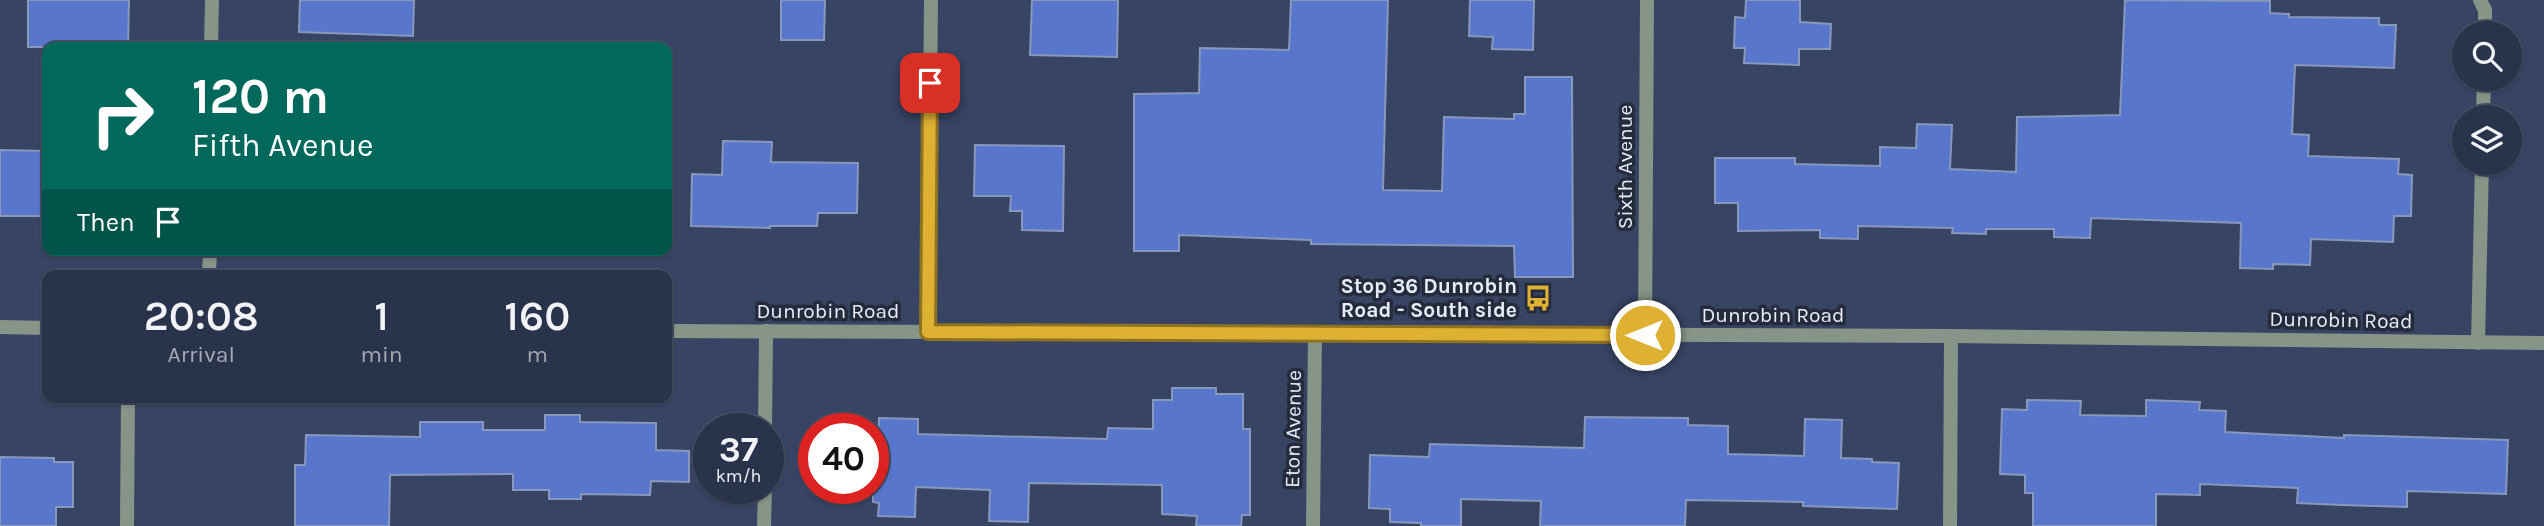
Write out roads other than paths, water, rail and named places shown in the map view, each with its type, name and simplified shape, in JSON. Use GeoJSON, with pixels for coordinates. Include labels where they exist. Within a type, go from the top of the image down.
{"type":"FeatureCollection","features":[{"type":"Feature","properties":{"kind":"street"},"geometry":{"type":"LineString","coordinates":[[211,42],[212,0]]}},
{"type":"Feature","properties":{"kind":"street"},"geometry":{"type":"LineString","coordinates":[[928,332],[931,0]]}},
{"type":"Feature","properties":{"kind":"street","name":"Sixth Avenue"},"geometry":{"type":"LineString","coordinates":[[1645,335],[1647,0]]}},
{"type":"Feature","properties":{"kind":"street"},"geometry":{"type":"LineString","coordinates":[[2480,0],[2485,10],[2485,21]]}},
{"type":"Feature","properties":{"kind":"street"},"geometry":{"type":"LineString","coordinates":[[2478,343],[2482,175]]}},
{"type":"Feature","properties":{"kind":"street"},"geometry":{"type":"LineString","coordinates":[[0,327],[42,328]]}},
{"type":"Feature","properties":{"kind":"street","name":"Dunrobin Road"},"geometry":{"type":"LineString","coordinates":[[672,331],[1645,335],[2544,343]]}},
{"type":"Feature","properties":{"kind":"street"},"geometry":{"type":"LineString","coordinates":[[765,413],[766,331]]}},
{"type":"Feature","properties":{"kind":"street","name":"Eton Avenue"},"geometry":{"type":"LineString","coordinates":[[1313,526],[1315,333]]}},
{"type":"Feature","properties":{"kind":"street"},"geometry":{"type":"LineString","coordinates":[[1950,526],[1951,337]]}},
{"type":"Feature","properties":{"kind":"street"},"geometry":{"type":"LineString","coordinates":[[127,526],[128,403]]}},
{"type":"Feature","properties":{"kind":"street"},"geometry":{"type":"LineString","coordinates":[[764,526],[765,504]]}},
{"type":"Feature","properties":{"kind":"place","name":"Stop 36 Dunrobin Road - South side"},"geometry":{"type":"Point","coordinates":[1538,298]}}]}
